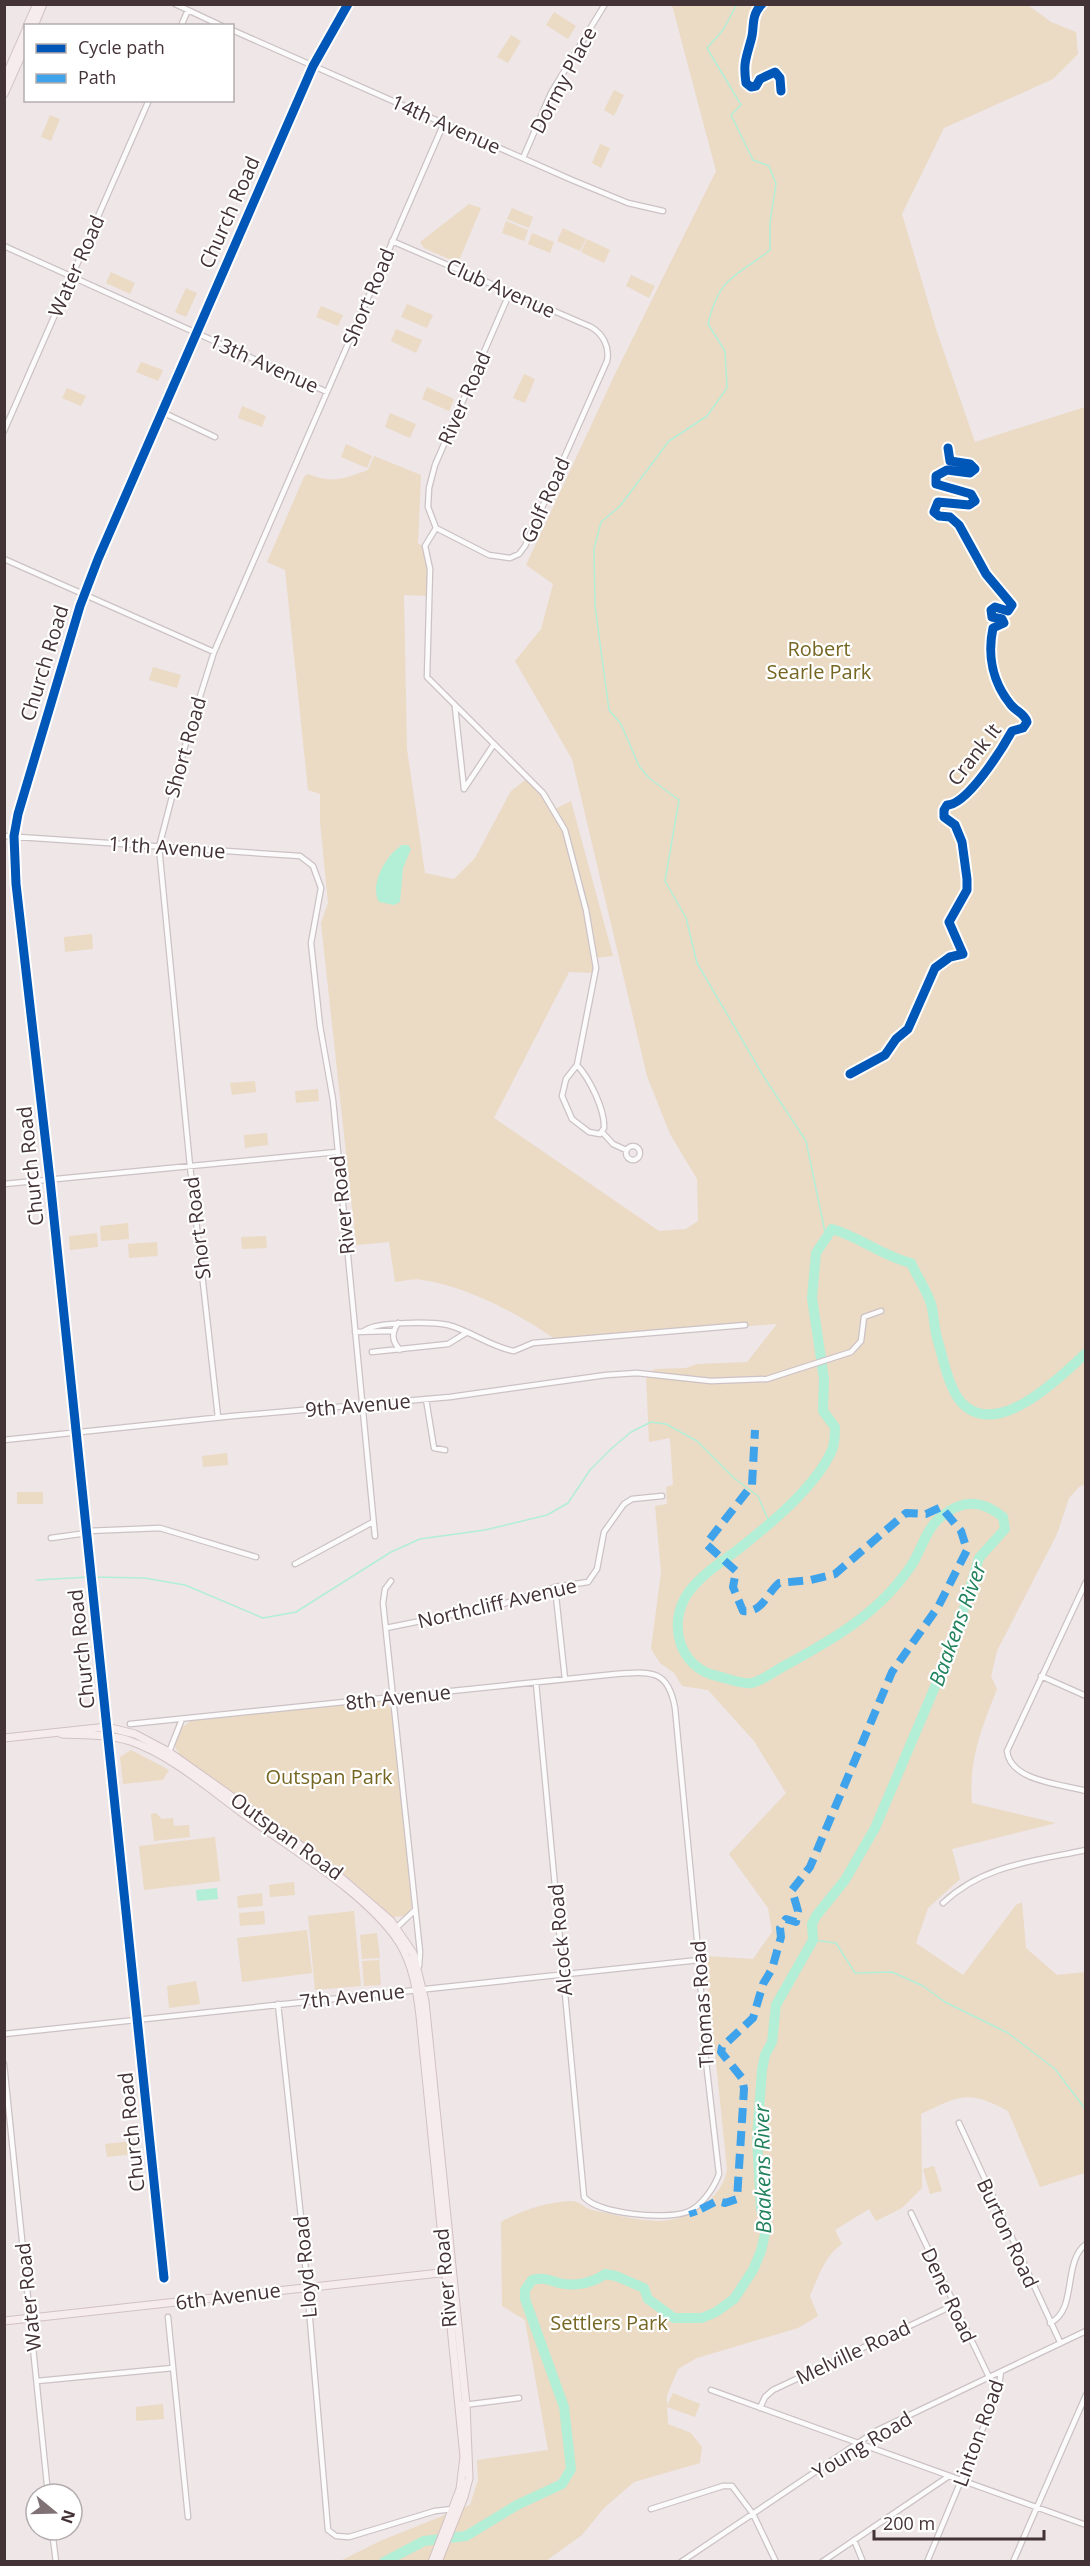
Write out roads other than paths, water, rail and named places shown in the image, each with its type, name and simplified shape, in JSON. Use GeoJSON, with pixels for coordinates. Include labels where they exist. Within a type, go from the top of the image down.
{"type":"FeatureCollection","features":[{"type":"Feature","properties":{"kind":"main road"},"geometry":{"type":"LineString","coordinates":[[28,24],[37,4]]}},
{"type":"Feature","properties":{"kind":"main road"},"geometry":{"type":"LineString","coordinates":[[35,24],[43,4]]}},
{"type":"Feature","properties":{"kind":"main road"},"geometry":{"type":"LineString","coordinates":[[4,80],[24,35]]}},
{"type":"Feature","properties":{"kind":"main road"},"geometry":{"type":"LineString","coordinates":[[4,94],[24,49]]}},
{"type":"Feature","properties":{"kind":"main road"},"geometry":{"type":"LineString","coordinates":[[4,1738],[107,1726]]}},
{"type":"Feature","properties":{"kind":"main road","name":"Outspan Road"},"geometry":{"type":"LineString","coordinates":[[107,1726],[135,1734],[317,1857],[357,1889],[407,1941],[418,1966],[420,1989]]}},
{"type":"Feature","properties":{"kind":"main road"},"geometry":{"type":"LineString","coordinates":[[56,1733],[108,1736]]}},
{"type":"Feature","properties":{"kind":"main road","name":"Outspan Road"},"geometry":{"type":"LineString","coordinates":[[108,1736],[131,1741],[167,1756]]}},
{"type":"Feature","properties":{"kind":"main road","name":"Outspan Road"},"geometry":{"type":"LineString","coordinates":[[394,1930],[420,1989]]}},
{"type":"Feature","properties":{"kind":"main road","name":"River Road"},"geometry":{"type":"LineString","coordinates":[[420,1989],[469,2478],[432,2562]]}},
{"type":"Feature","properties":{"kind":"main road","name":"6th Avenue"},"geometry":{"type":"LineString","coordinates":[[4,2321],[449,2273]]}},
{"type":"Feature","properties":{"kind":"main road","name":"River Road"},"geometry":{"type":"LineString","coordinates":[[438,2562],[454,2511]]}},
{"type":"Feature","properties":{"kind":"street"},"geometry":{"type":"LineString","coordinates":[[175,4],[218,24]]}},
{"type":"Feature","properties":{"kind":"street","name":"Church Road"},"geometry":{"type":"LineString","coordinates":[[164,2278],[77,1433],[16,884],[14,836],[21,802],[84,594],[313,66],[348,4]]}},
{"type":"Feature","properties":{"kind":"street","name":"Dormy Place"},"geometry":{"type":"LineString","coordinates":[[523,158],[551,93],[605,4]]}},
{"type":"Feature","properties":{"kind":"street"},"geometry":{"type":"LineString","coordinates":[[182,24],[188,10]]}},
{"type":"Feature","properties":{"kind":"street","name":"14th Avenue"},"geometry":{"type":"LineString","coordinates":[[234,31],[620,200],[663,211]]}},
{"type":"Feature","properties":{"kind":"street","name":"Water Road"},"geometry":{"type":"LineString","coordinates":[[4,430],[147,102]]}},
{"type":"Feature","properties":{"kind":"street","name":"Short Road"},"geometry":{"type":"LineString","coordinates":[[218,1418],[190,1166],[159,847],[190,725],[214,652],[444,123]]}},
{"type":"Feature","properties":{"kind":"street","name":"Club Avenue"},"geometry":{"type":"LineString","coordinates":[[392,241],[591,327],[604,340]]}},
{"type":"Feature","properties":{"kind":"street","name":"13th Avenue"},"geometry":{"type":"LineString","coordinates":[[4,246],[327,392]]}},
{"type":"Feature","properties":{"kind":"street","name":"River Road"},"geometry":{"type":"LineString","coordinates":[[436,528],[428,507],[429,488],[435,465],[510,292]]}},
{"type":"Feature","properties":{"kind":"street","name":"Golf Road"},"geometry":{"type":"LineString","coordinates":[[436,528],[501,558],[515,556],[523,551],[607,361],[604,340]]}},
{"type":"Feature","properties":{"kind":"street"},"geometry":{"type":"LineString","coordinates":[[162,412],[215,437]]}},
{"type":"Feature","properties":{"kind":"street"},"geometry":{"type":"LineString","coordinates":[[436,528],[425,546],[430,569],[427,675],[429,682],[529,777],[552,805],[565,830],[586,910],[596,968],[577,1065],[568,1074],[564,1086],[565,1108],[580,1126],[593,1133],[602,1132]]}},
{"type":"Feature","properties":{"kind":"street"},"geometry":{"type":"LineString","coordinates":[[4,559],[214,652]]}},
{"type":"Feature","properties":{"kind":"street"},"geometry":{"type":"LineString","coordinates":[[455,707],[464,789],[494,744]]}},
{"type":"Feature","properties":{"kind":"street","name":"11th Avenue"},"geometry":{"type":"LineString","coordinates":[[4,836],[300,856],[311,863],[317,877]]}},
{"type":"Feature","properties":{"kind":"street","name":"River Road"},"geometry":{"type":"LineString","coordinates":[[317,877],[321,894],[313,923],[311,943],[320,1026],[333,1100],[375,1536]]}},
{"type":"Feature","properties":{"kind":"street"},"geometry":{"type":"LineString","coordinates":[[577,1065],[585,1075],[601,1113],[604,1123],[602,1132]]}},
{"type":"Feature","properties":{"kind":"street"},"geometry":{"type":"LineString","coordinates":[[602,1132],[613,1144],[626,1150]]}},
{"type":"Feature","properties":{"kind":"street"},"geometry":{"type":"LineString","coordinates":[[4,1184],[337,1152]]}},
{"type":"Feature","properties":{"kind":"street","name":"9th Avenue"},"geometry":{"type":"LineString","coordinates":[[4,1440],[426,1399],[606,1374],[637,1373],[711,1381],[774,1378],[855,1349],[861,1341],[862,1320],[868,1314],[881,1311]]}},
{"type":"Feature","properties":{"kind":"street"},"geometry":{"type":"LineString","coordinates":[[364,1331],[368,1327],[398,1323],[445,1325],[516,1351],[533,1343],[745,1325]]}},
{"type":"Feature","properties":{"kind":"street"},"geometry":{"type":"LineString","coordinates":[[398,1323],[393,1331],[394,1343],[400,1350]]}},
{"type":"Feature","properties":{"kind":"street"},"geometry":{"type":"LineString","coordinates":[[355,1332],[364,1331],[370,1334],[393,1331]]}},
{"type":"Feature","properties":{"kind":"street"},"geometry":{"type":"LineString","coordinates":[[372,1352],[448,1344],[466,1333]]}},
{"type":"Feature","properties":{"kind":"street"},"geometry":{"type":"LineString","coordinates":[[426,1399],[434,1448],[446,1450]]}},
{"type":"Feature","properties":{"kind":"street","name":"Northcliff Avenue"},"geometry":{"type":"LineString","coordinates":[[386,1628],[500,1605],[555,1587],[587,1583],[594,1578],[604,1533],[626,1502],[662,1496]]}},
{"type":"Feature","properties":{"kind":"street"},"geometry":{"type":"LineString","coordinates":[[295,1564],[373,1522]]}},
{"type":"Feature","properties":{"kind":"street"},"geometry":{"type":"LineString","coordinates":[[51,1538],[87,1532],[155,1527],[256,1557]]}},
{"type":"Feature","properties":{"kind":"street"},"geometry":{"type":"LineString","coordinates":[[391,1581],[383,1593],[420,1956],[418,1966]]}},
{"type":"Feature","properties":{"kind":"street"},"geometry":{"type":"LineString","coordinates":[[1086,1582],[1009,1743],[1009,1760],[1020,1772],[1086,1791]]}},
{"type":"Feature","properties":{"kind":"street"},"geometry":{"type":"LineString","coordinates":[[555,1587],[565,1679]]}},
{"type":"Feature","properties":{"kind":"street"},"geometry":{"type":"LineString","coordinates":[[1078,1597],[1086,1600]]}},
{"type":"Feature","properties":{"kind":"street","name":"8th Avenue"},"geometry":{"type":"LineString","coordinates":[[130,1724],[646,1672],[664,1679]]}},
{"type":"Feature","properties":{"kind":"street"},"geometry":{"type":"LineString","coordinates":[[1041,1676],[1086,1696]]}},
{"type":"Feature","properties":{"kind":"street","name":"Thomas Road"},"geometry":{"type":"LineString","coordinates":[[584,2197],[592,2205],[614,2211],[679,2214],[692,2210],[709,2192],[718,2177],[675,1708],[673,1695],[664,1679]]}},
{"type":"Feature","properties":{"kind":"street","name":"Alcock Road"},"geometry":{"type":"LineString","coordinates":[[536,1683],[584,2197]]}},
{"type":"Feature","properties":{"kind":"street"},"geometry":{"type":"LineString","coordinates":[[384,1699],[396,1713]]}},
{"type":"Feature","properties":{"kind":"street"},"geometry":{"type":"LineString","coordinates":[[167,1756],[182,1719]]}},
{"type":"Feature","properties":{"kind":"street"},"geometry":{"type":"LineString","coordinates":[[943,1903],[963,1885],[990,1871],[1086,1850]]}},
{"type":"Feature","properties":{"kind":"street"},"geometry":{"type":"LineString","coordinates":[[394,1930],[414,1911]]}},
{"type":"Feature","properties":{"kind":"street","name":"7th Avenue"},"geometry":{"type":"LineString","coordinates":[[4,2034],[699,1959]]}},
{"type":"Feature","properties":{"kind":"street","name":"Lloyd Road"},"geometry":{"type":"LineString","coordinates":[[278,2004],[307,2287],[328,2530],[336,2536],[349,2537],[435,2511],[454,2511]]}},
{"type":"Feature","properties":{"kind":"street","name":"Water Road"},"geometry":{"type":"LineString","coordinates":[[4,2064],[47,2482]]}},
{"type":"Feature","properties":{"kind":"street","name":"Burton Road"},"geometry":{"type":"LineString","coordinates":[[959,2123],[1060,2342]]}},
{"type":"Feature","properties":{"kind":"street","name":"Dene Road"},"geometry":{"type":"LineString","coordinates":[[911,2213],[989,2377]]}},
{"type":"Feature","properties":{"kind":"street"},"geometry":{"type":"LineString","coordinates":[[1050,2323],[1058,2318],[1063,2310],[1076,2256],[1086,2244]]}},
{"type":"Feature","properties":{"kind":"street","name":"Melville Road"},"geometry":{"type":"LineString","coordinates":[[760,2408],[768,2394],[779,2386],[954,2305]]}},
{"type":"Feature","properties":{"kind":"street"},"geometry":{"type":"LineString","coordinates":[[168,2317],[188,2517]]}},
{"type":"Feature","properties":{"kind":"street","name":"Young Road"},"geometry":{"type":"LineString","coordinates":[[681,2562],[876,2431],[1086,2331]]}},
{"type":"Feature","properties":{"kind":"street"},"geometry":{"type":"LineString","coordinates":[[37,2381],[173,2368]]}},
{"type":"Feature","properties":{"kind":"street","name":"Linton Road"},"geometry":{"type":"LineString","coordinates":[[927,2562],[1000,2386],[1001,2372]]}},
{"type":"Feature","properties":{"kind":"street"},"geometry":{"type":"LineString","coordinates":[[711,2390],[1086,2525]]}},
{"type":"Feature","properties":{"kind":"street"},"geometry":{"type":"LineString","coordinates":[[1013,2562],[1086,2395]]}},
{"type":"Feature","properties":{"kind":"street"},"geometry":{"type":"LineString","coordinates":[[462,2405],[519,2398]]}},
{"type":"Feature","properties":{"kind":"street"},"geometry":{"type":"LineString","coordinates":[[822,2562],[949,2476]]}},
{"type":"Feature","properties":{"kind":"street"},"geometry":{"type":"LineString","coordinates":[[651,2509],[726,2486],[734,2488],[753,2514],[776,2562]]}},
{"type":"Feature","properties":{"kind":"street"},"geometry":{"type":"LineString","coordinates":[[854,2540],[863,2562]]}},
{"type":"Feature","properties":{"kind":"street"},"geometry":{"type":"LineString","coordinates":[[54,2542],[56,2562]]}},
{"type":"Feature","properties":{"kind":"waterway"},"geometry":{"type":"LineString","coordinates":[[737,4],[723,30],[707,48],[741,105],[731,115],[753,160],[769,166],[776,184],[770,222],[770,250],[730,280],[717,296],[712,308],[708,324],[725,351],[727,388],[707,416],[669,441],[620,506],[601,522],[594,549],[595,606],[609,710],[621,724],[639,766],[649,778],[679,800],[665,881],[686,918],[697,963],[764,1077],[806,1141],[826,1237]]}},
{"type":"Feature","properties":{"kind":"waterway","name":"Baakens River"},"geometry":{"type":"LineString","coordinates":[[384,2562],[424,2541],[466,2536],[517,2505],[562,2484],[571,2469],[564,2407],[525,2299],[525,2290],[532,2280],[543,2279],[577,2284],[595,2280],[605,2274],[616,2276],[644,2288],[648,2299],[674,2318],[702,2318],[716,2312],[734,2299],[753,2270],[761,2251],[767,2225],[761,2209],[757,2139],[762,2070],[765,2055],[772,2042],[776,2005],[813,1940],[812,1924],[816,1916],[845,1880],[875,1828],[954,1642],[979,1558],[1005,1529],[1003,1517],[981,1505],[966,1504],[950,1510],[932,1526],[911,1566],[885,1598],[838,1635],[756,1682],[739,1682],[704,1671],[693,1664],[686,1654],[680,1643],[678,1618],[688,1593],[704,1575],[762,1530],[803,1492],[825,1464],[833,1447],[835,1427],[823,1411],[824,1379],[812,1298],[816,1253],[832,1229],[890,1256],[911,1263],[932,1306],[936,1336],[953,1389],[961,1402],[975,1412],[992,1414],[1027,1402],[1060,1377],[1086,1353]]}},
{"type":"Feature","properties":{"kind":"waterway"},"geometry":{"type":"LineString","coordinates":[[94,1577],[144,1578],[185,1585],[263,1618],[296,1612],[391,1552],[420,1539],[485,1530],[547,1515],[568,1503],[590,1470],[611,1449],[631,1432],[651,1422],[666,1424],[697,1441],[734,1478],[758,1496],[769,1522]]}},
{"type":"Feature","properties":{"kind":"waterway"},"geometry":{"type":"LineString","coordinates":[[37,1580],[89,1577]]}},
{"type":"Feature","properties":{"kind":"waterway"},"geometry":{"type":"LineString","coordinates":[[813,1940],[836,1943],[855,1973],[892,1972],[923,1986],[945,2002],[1008,2033],[1055,2069],[1086,2110]]}},
{"type":"Feature","properties":{"kind":"park label","name":"Robert Searle Park"},"geometry":{"type":"Point","coordinates":[819,660]}},
{"type":"Feature","properties":{"kind":"park label","name":"Outspan Park"},"geometry":{"type":"Point","coordinates":[329,1776]}},
{"type":"Feature","properties":{"kind":"park label","name":"Settlers Park"},"geometry":{"type":"Point","coordinates":[609,2322]}}]}
